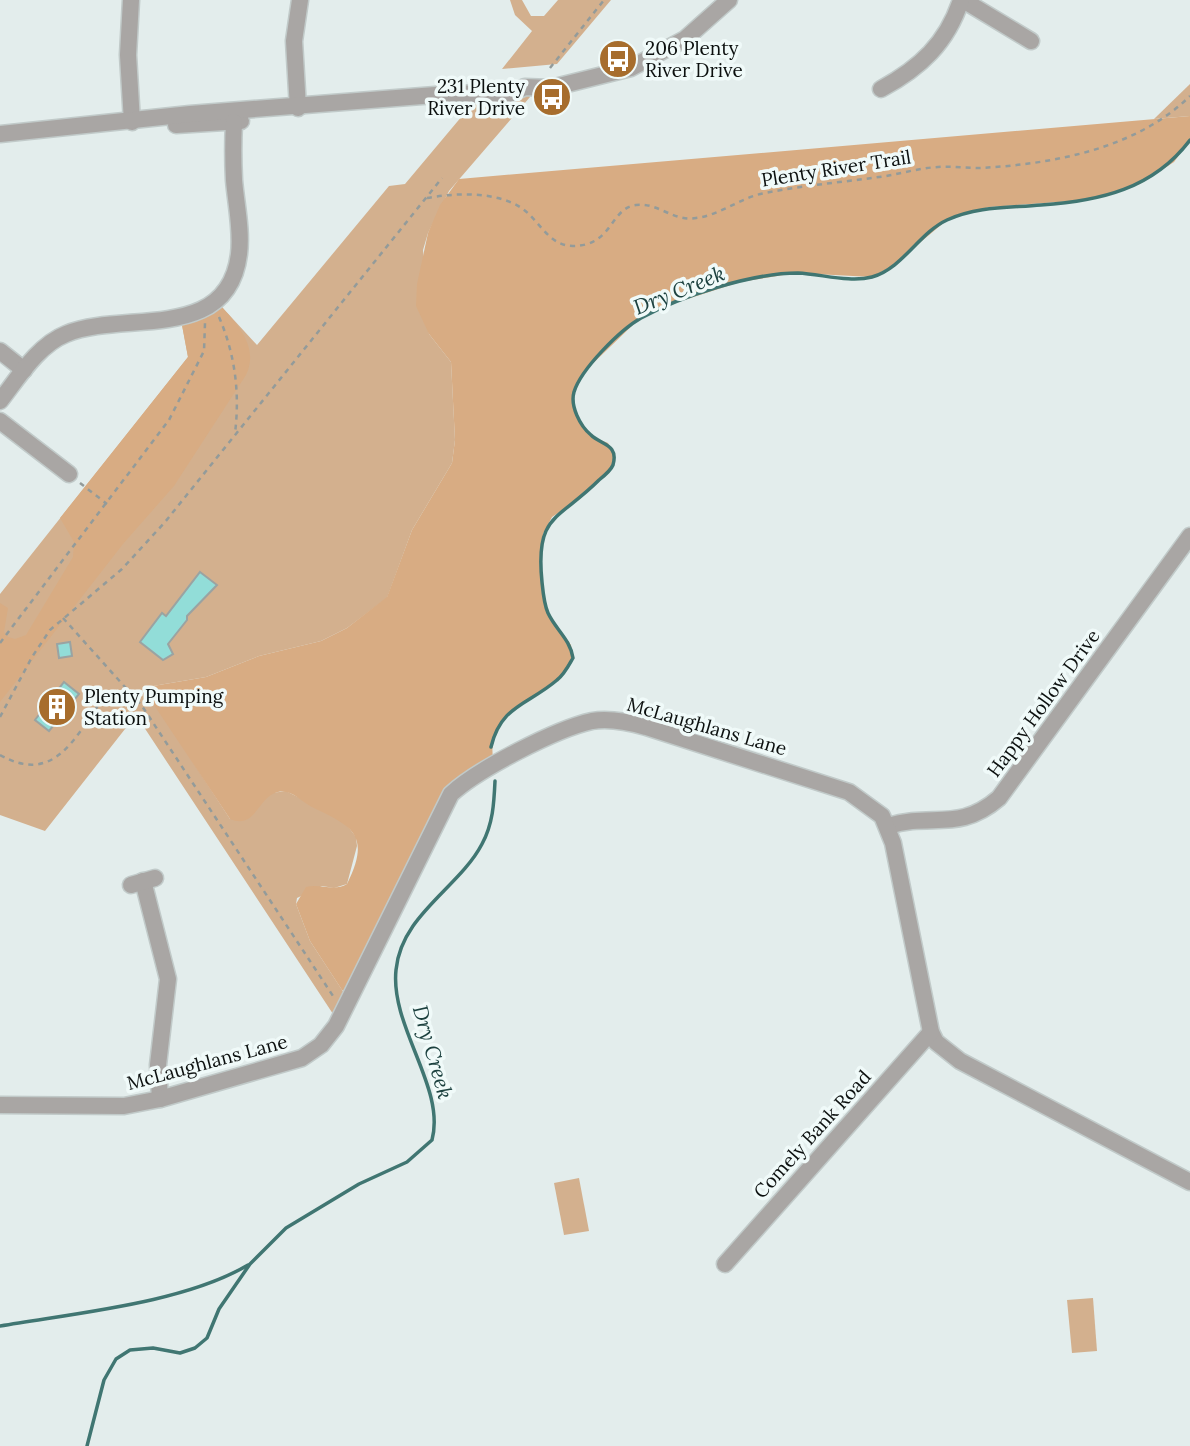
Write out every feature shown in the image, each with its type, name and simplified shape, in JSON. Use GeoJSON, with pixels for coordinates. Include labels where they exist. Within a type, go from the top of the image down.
{"type":"FeatureCollection","features":[{"type":"Feature","properties":{"kind":"street"},"geometry":{"type":"LineString","coordinates":[[131,0],[128,55],[132,122]]}},
{"type":"Feature","properties":{"kind":"street"},"geometry":{"type":"LineString","coordinates":[[299,108],[294,41],[300,0]]}},
{"type":"Feature","properties":{"kind":"street"},"geometry":{"type":"LineString","coordinates":[[0,134],[132,122],[172,125],[299,108],[461,93],[501,98],[526,86],[544,88],[563,85],[613,74],[648,61],[699,29],[729,0]]}},
{"type":"Feature","properties":{"kind":"street"},"geometry":{"type":"LineString","coordinates":[[881,89],[906,75],[932,54],[955,20],[962,0],[1031,41]]}},
{"type":"Feature","properties":{"kind":"street"},"geometry":{"type":"LineString","coordinates":[[0,401],[24,370],[52,342],[77,330],[184,317],[208,306],[232,278],[239,255],[227,118]]}},
{"type":"Feature","properties":{"kind":"street"},"geometry":{"type":"LineString","coordinates":[[0,351],[24,370]]}},
{"type":"Feature","properties":{"kind":"street"},"geometry":{"type":"LineString","coordinates":[[0,421],[69,474]]}},
{"type":"Feature","properties":{"kind":"street","name":"Happy Hollow Drive"},"geometry":{"type":"LineString","coordinates":[[888,826],[906,821],[969,818],[999,798],[1190,536]]}},
{"type":"Feature","properties":{"kind":"street","name":"McLaughlans Lane"},"geometry":{"type":"LineString","coordinates":[[0,1105],[124,1106],[160,1099],[302,1058],[327,1040],[345,1009],[451,794],[475,773],[584,724],[604,720],[628,722],[835,786],[876,809],[888,826]]}},
{"type":"Feature","properties":{"kind":"street"},"geometry":{"type":"LineString","coordinates":[[888,826],[931,1032],[936,1042],[960,1061],[1190,1182]]}},
{"type":"Feature","properties":{"kind":"street"},"geometry":{"type":"LineString","coordinates":[[143,881],[168,979],[158,1065],[160,1099]]}},
{"type":"Feature","properties":{"kind":"street","name":"Comely Bank Road"},"geometry":{"type":"LineString","coordinates":[[725,1264],[931,1032]]}},
{"type":"Feature","properties":{"kind":"path"},"geometry":{"type":"LineString","coordinates":[[550,68],[604,0]]}},
{"type":"Feature","properties":{"kind":"path","name":"Plenty River Trail"},"geometry":{"type":"LineString","coordinates":[[427,198],[464,194],[507,201],[528,214],[557,243],[578,246],[606,234],[621,211],[636,204],[657,208],[674,217],[695,219],[767,192],[929,168],[1024,164],[1081,153],[1148,129],[1169,116],[1190,96]]}},
{"type":"Feature","properties":{"kind":"path"},"geometry":{"type":"LineString","coordinates":[[0,717],[32,657],[63,618],[138,551],[201,479],[235,433],[442,178]]}},
{"type":"Feature","properties":{"kind":"path"},"geometry":{"type":"LineString","coordinates":[[208,306],[228,340],[236,380],[235,433]]}},
{"type":"Feature","properties":{"kind":"path"},"geometry":{"type":"LineString","coordinates":[[0,643],[156,438],[196,372],[204,351],[208,306]]}},
{"type":"Feature","properties":{"kind":"path"},"geometry":{"type":"LineString","coordinates":[[69,474],[107,504]]}},
{"type":"Feature","properties":{"kind":"path"},"geometry":{"type":"LineString","coordinates":[[63,618],[142,706],[333,996],[345,1009]]}},
{"type":"Feature","properties":{"kind":"path"},"geometry":{"type":"LineString","coordinates":[[0,755],[19,765],[38,766],[48,762],[71,744],[102,700]]}},
{"type":"Feature","properties":{"kind":"shaded area"},"geometry":{"type":"Polygon","coordinates":[[[510,0],[522,0],[531,16],[544,16],[558,0],[611,0],[557,64],[502,69],[532,31],[515,15],[510,0]]]}},
{"type":"Feature","properties":{"kind":"shaded area"},"geometry":{"type":"Polygon","coordinates":[[[1190,84],[1190,116],[1154,119],[1190,84]]]}},
{"type":"Feature","properties":{"kind":"shaded area"},"geometry":{"type":"Polygon","coordinates":[[[527,93],[530,97],[449,191],[428,233],[423,250],[429,334],[451,362],[455,440],[452,463],[412,530],[387,598],[347,628],[321,641],[259,656],[206,677],[153,686],[149,695],[230,819],[272,793],[286,791],[343,820],[356,837],[357,846],[347,884],[334,888],[322,886],[297,898],[296,904],[310,941],[346,996],[335,1017],[136,715],[45,831],[0,815],[0,594],[188,357],[182,325],[200,319],[221,306],[257,345],[389,186],[405,184],[478,97],[527,93]]]}},
{"type":"Feature","properties":{"kind":"shaded area"},"geometry":{"type":"Polygon","coordinates":[[[1190,116],[1190,140],[1174,162],[1140,184],[1087,200],[989,207],[947,220],[892,266],[872,277],[796,273],[740,282],[675,303],[639,319],[584,372],[573,394],[576,414],[591,436],[608,443],[614,453],[612,467],[582,497],[552,517],[543,534],[541,580],[546,611],[571,645],[573,658],[560,678],[503,720],[493,743],[493,758],[467,773],[346,992],[342,990],[310,941],[296,904],[306,887],[337,887],[347,884],[358,854],[354,834],[337,820],[292,794],[283,792],[271,795],[246,820],[230,819],[152,702],[149,691],[153,686],[206,677],[259,656],[321,641],[347,628],[387,597],[412,530],[452,463],[455,440],[451,362],[429,334],[416,306],[417,284],[428,233],[440,205],[459,179],[1190,116]]]}},
{"type":"Feature","properties":{"kind":"shaded area"},"geometry":{"type":"Polygon","coordinates":[[[221,306],[234,321],[249,347],[246,375],[174,486],[123,544],[0,702],[0,603],[8,608],[4,632],[8,637],[15,639],[26,635],[73,557],[74,542],[60,518],[188,357],[182,325],[200,319],[221,306]]]}},
{"type":"Feature","properties":{"kind":"shaded area"},"geometry":{"type":"Polygon","coordinates":[[[579,1178],[589,1231],[564,1235],[554,1183],[579,1178]]]}},
{"type":"Feature","properties":{"kind":"shaded area"},"geometry":{"type":"Polygon","coordinates":[[[1093,1298],[1097,1351],[1072,1353],[1067,1300],[1093,1298]]]}},
{"type":"Feature","properties":{"kind":"building"},"geometry":{"type":"Polygon","coordinates":[[[200,572],[217,585],[187,616],[187,620],[168,644],[173,654],[163,660],[140,642],[162,613],[166,616],[200,572]]]}},
{"type":"Feature","properties":{"kind":"building"},"geometry":{"type":"Polygon","coordinates":[[[70,642],[72,656],[59,658],[57,644],[70,642]]]}},
{"type":"Feature","properties":{"kind":"building","name":"Plenty Pumping Station"},"geometry":{"type":"Polygon","coordinates":[[[64,682],[79,694],[49,731],[35,720],[64,682]]]}},
{"type":"Feature","properties":{"kind":"waterway","name":"Dry Creek"},"geometry":{"type":"LineString","coordinates":[[491,747],[501,722],[517,707],[560,678],[573,658],[569,645],[551,619],[546,606],[542,586],[542,543],[552,521],[613,465],[614,453],[583,426],[573,397],[584,372],[623,331],[657,310],[739,281],[798,273],[845,279],[872,277],[893,266],[928,233],[947,220],[982,210],[1063,203],[1104,196],[1142,181],[1159,170],[1190,140]]}},
{"type":"Feature","properties":{"kind":"waterway","name":"Dry Creek"},"geometry":{"type":"LineString","coordinates":[[87,1446],[104,1380],[116,1359],[130,1350],[153,1348],[180,1353],[195,1348],[207,1338],[219,1309],[250,1264],[286,1228],[359,1184],[407,1162],[432,1140],[434,1120],[431,1100],[401,1013],[396,992],[396,970],[408,933],[432,903],[460,875],[482,844],[491,821],[495,781]]}},
{"type":"Feature","properties":{"kind":"waterway","name":"Dry Creek"},"geometry":{"type":"LineString","coordinates":[[0,1326],[161,1298],[193,1289],[248,1265]]}},
{"type":"Feature","properties":{"kind":"place","name":"206 Plenty River Drive"},"geometry":{"type":"Point","coordinates":[618,59]}},
{"type":"Feature","properties":{"kind":"place","name":"231 Plenty River Drive"},"geometry":{"type":"Point","coordinates":[552,97]}},
{"type":"Feature","properties":{"kind":"place","name":"Plenty Pumping Station"},"geometry":{"type":"Point","coordinates":[57,707]}}]}
